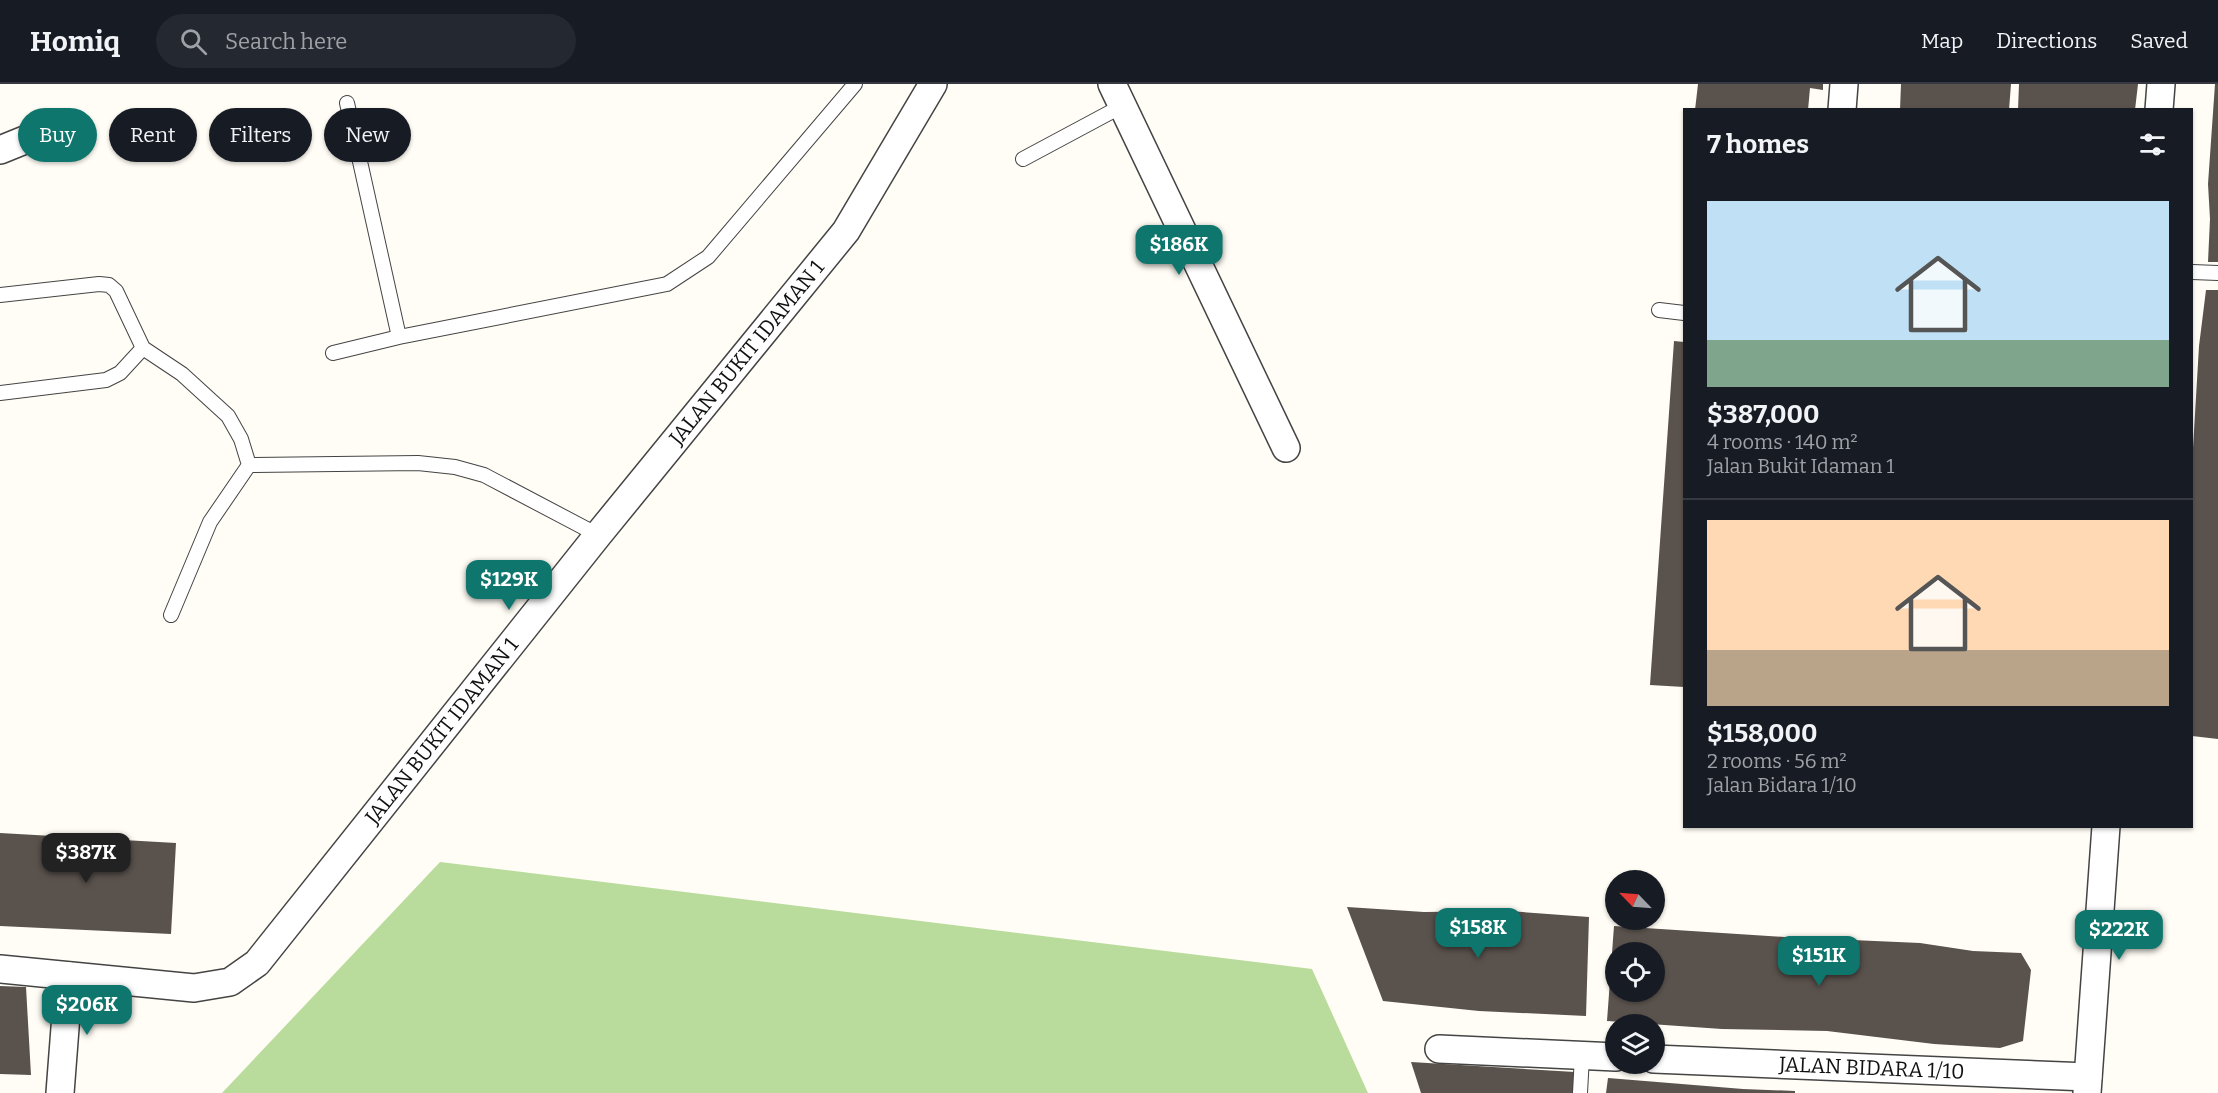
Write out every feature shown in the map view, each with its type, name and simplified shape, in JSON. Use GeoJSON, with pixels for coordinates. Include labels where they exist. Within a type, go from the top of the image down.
{"type":"FeatureCollection","features":[{"type":"Feature","properties":{"kind":"street","name":"JALAN BUKIT IDAMAN 1"},"geometry":{"type":"LineString","coordinates":[[0,969],[194,988],[230,982],[257,963],[598,535],[846,231],[933,84]]}},
{"type":"Feature","properties":{"kind":"street"},"geometry":{"type":"LineString","coordinates":[[1842,108],[1844,84]]}},
{"type":"Feature","properties":{"kind":"street"},"geometry":{"type":"LineString","coordinates":[[2159,108],[2161,84]]}},
{"type":"Feature","properties":{"kind":"street"},"geometry":{"type":"LineString","coordinates":[[1117,95],[1286,448]]}},
{"type":"Feature","properties":{"kind":"street"},"geometry":{"type":"LineString","coordinates":[[0,150],[18,143]]}},
{"type":"Feature","properties":{"kind":"street"},"geometry":{"type":"LineString","coordinates":[[2087,1085],[2106,828]]}},
{"type":"Feature","properties":{"kind":"street"},"geometry":{"type":"LineString","coordinates":[[60,1093],[69,975]]}},
{"type":"Feature","properties":{"kind":"street"},"geometry":{"type":"LineString","coordinates":[[1439,1049],[1605,1057]]}},
{"type":"Feature","properties":{"kind":"street","name":"JALAN BIDARA 1/10"},"geometry":{"type":"LineString","coordinates":[[1665,1060],[2087,1085]]}},
{"type":"Feature","properties":{"kind":"lane"},"geometry":{"type":"LineString","coordinates":[[333,353],[399,337],[667,284],[708,257],[855,84]]}},
{"type":"Feature","properties":{"kind":"lane"},"geometry":{"type":"LineString","coordinates":[[1023,159],[1117,95]]}},
{"type":"Feature","properties":{"kind":"lane"},"geometry":{"type":"LineString","coordinates":[[347,103],[399,337]]}},
{"type":"Feature","properties":{"kind":"lane"},"geometry":{"type":"LineString","coordinates":[[2193,272],[2218,273]]}},
{"type":"Feature","properties":{"kind":"lane"},"geometry":{"type":"LineString","coordinates":[[0,295],[99,284],[109,285],[116,291],[143,348],[182,374],[228,416],[242,439],[249,465],[210,522],[171,615]]}},
{"type":"Feature","properties":{"kind":"lane"},"geometry":{"type":"LineString","coordinates":[[1659,310],[1683,312]]}},
{"type":"Feature","properties":{"kind":"lane"},"geometry":{"type":"LineString","coordinates":[[0,393],[106,380],[120,373],[143,348]]}},
{"type":"Feature","properties":{"kind":"lane"},"geometry":{"type":"LineString","coordinates":[[249,465],[418,463],[455,467],[484,475],[598,535]]}},
{"type":"Feature","properties":{"kind":"lane"},"geometry":{"type":"LineString","coordinates":[[1580,1093],[1582,1056]]}},
{"type":"Feature","properties":{"kind":"green space"},"geometry":{"type":"Polygon","coordinates":[[[440,862],[1312,969],[1368,1093],[222,1093],[440,862]]]}},
{"type":"Feature","properties":{"kind":"building"},"geometry":{"type":"Polygon","coordinates":[[[1698,84],[1823,84],[1823,90],[1810,88],[1808,108],[1695,108],[1698,84]]]}},
{"type":"Feature","properties":{"kind":"building"},"geometry":{"type":"Polygon","coordinates":[[[1901,84],[2011,84],[2009,108],[1900,108],[1901,84]]]}},
{"type":"Feature","properties":{"kind":"building"},"geometry":{"type":"Polygon","coordinates":[[[2019,84],[2138,84],[2135,108],[2018,108],[2019,84]]]}},
{"type":"Feature","properties":{"kind":"building"},"geometry":{"type":"Polygon","coordinates":[[[2215,84],[2218,84],[2218,262],[2208,262],[2210,219],[2208,184],[2215,84]]]}},
{"type":"Feature","properties":{"kind":"building"},"geometry":{"type":"Polygon","coordinates":[[[2206,290],[2218,290],[2218,739],[2193,736],[2193,448],[2199,346],[2206,290]]]}},
{"type":"Feature","properties":{"kind":"building"},"geometry":{"type":"Polygon","coordinates":[[[1674,341],[1683,342],[1683,687],[1650,685],[1674,341]]]}},
{"type":"Feature","properties":{"kind":"building"},"geometry":{"type":"Polygon","coordinates":[[[0,833],[176,843],[171,934],[0,926],[0,833]]]}},
{"type":"Feature","properties":{"kind":"building"},"geometry":{"type":"Polygon","coordinates":[[[1347,907],[1424,912],[1509,911],[1589,917],[1586,1016],[1479,1011],[1383,1001],[1347,907]]]}},
{"type":"Feature","properties":{"kind":"building"},"geometry":{"type":"Polygon","coordinates":[[[1665,929],[1920,943],[1973,951],[2021,953],[2031,970],[2023,1041],[2000,1048],[1934,1044],[1827,1031],[1722,1029],[1665,1025],[1665,1014],[1608,1014],[1608,1002],[1665,1002],[1665,942],[1613,942],[1614,930],[1665,929]]]}},
{"type":"Feature","properties":{"kind":"building"},"geometry":{"type":"Polygon","coordinates":[[[0,986],[26,987],[31,1075],[0,1074],[0,986]]]}},
{"type":"Feature","properties":{"kind":"building"},"geometry":{"type":"Polygon","coordinates":[[[1411,1062],[1575,1072],[1574,1093],[1421,1093],[1411,1062]]]}},
{"type":"Feature","properties":{"kind":"building"},"geometry":{"type":"Polygon","coordinates":[[[1608,1078],[1795,1091],[1795,1093],[1606,1093],[1608,1078]]]}}]}
